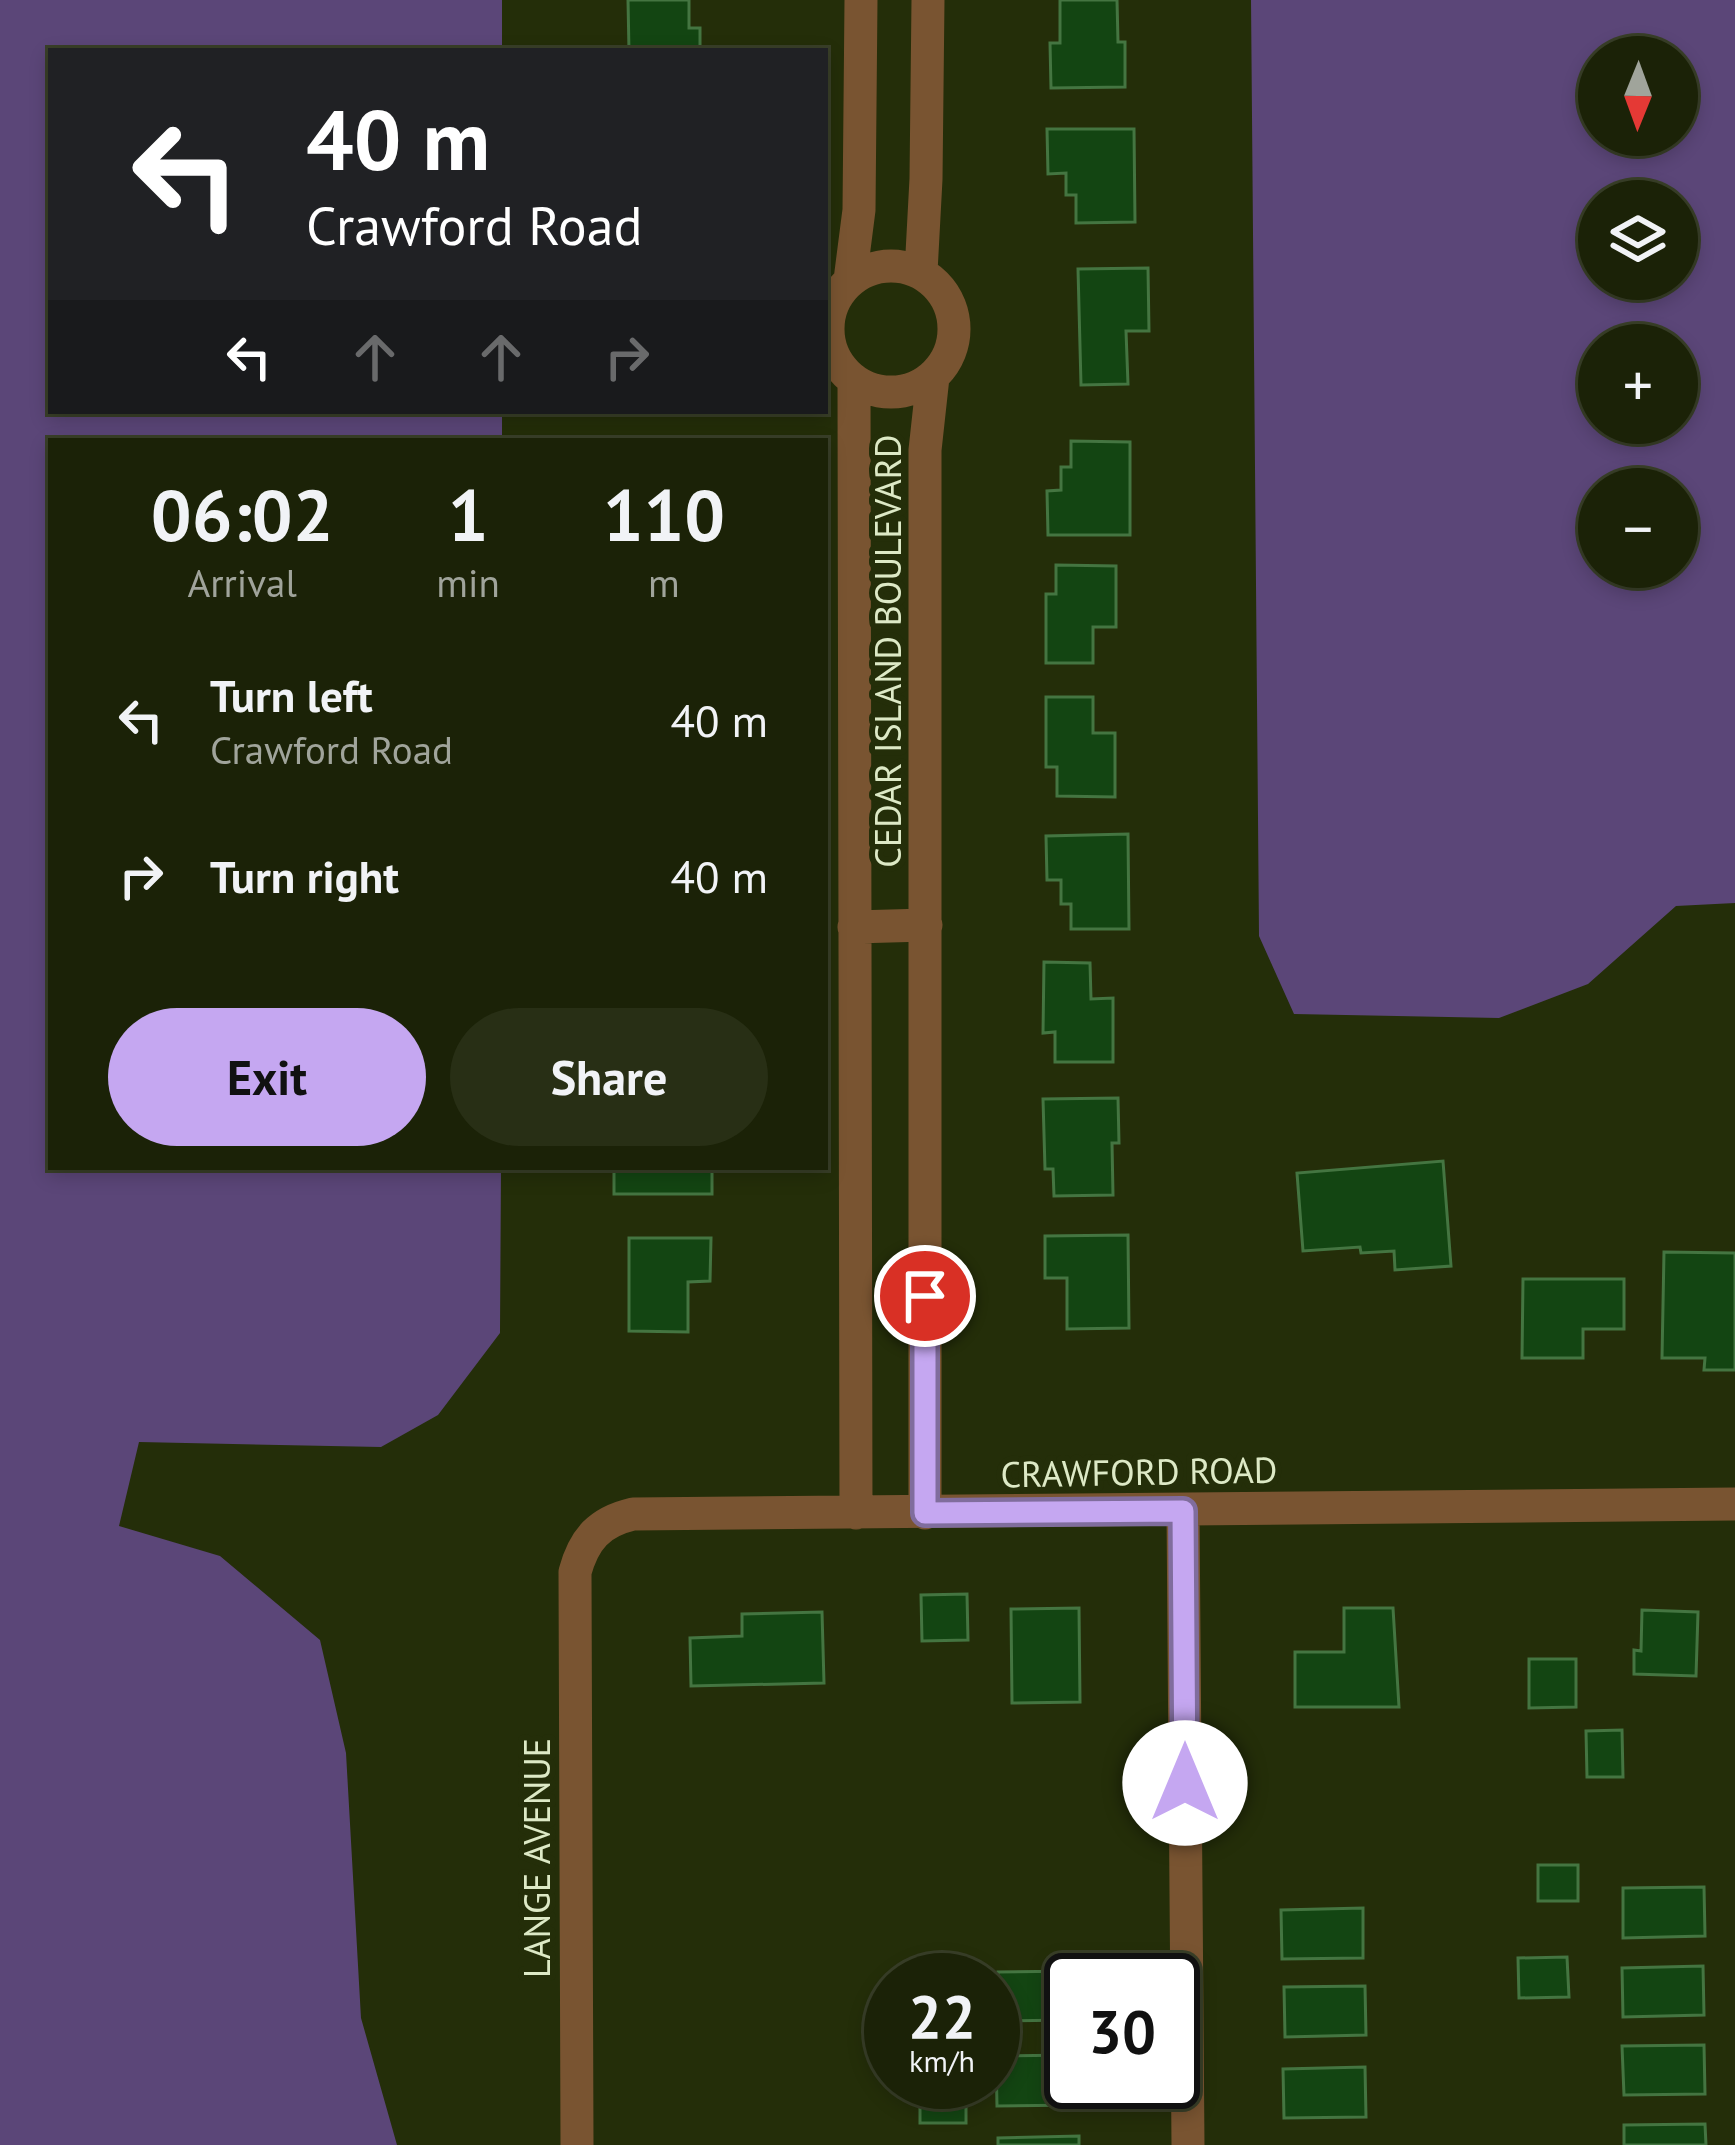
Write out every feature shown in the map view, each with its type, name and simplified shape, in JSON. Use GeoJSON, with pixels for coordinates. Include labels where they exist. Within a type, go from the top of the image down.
{"type":"FeatureCollection","features":[{"type":"Feature","properties":{"kind":"street","name":"CEDAR ISLAND BOULEVARD"},"geometry":{"type":"LineString","coordinates":[[828,319],[833,298],[850,280],[859,210],[861,0]]}},
{"type":"Feature","properties":{"kind":"street"},"geometry":{"type":"LineString","coordinates":[[850,280],[873,268],[897,266],[920,272],[928,0]]}},
{"type":"Feature","properties":{"kind":"street","name":"CEDAR ISLAND BOULEVARD"},"geometry":{"type":"LineString","coordinates":[[828,336],[838,369],[854,380],[886,392],[911,389],[933,377],[949,357],[955,333],[952,309],[940,288],[920,272]]}},
{"type":"Feature","properties":{"kind":"street","name":"CEDAR ISLAND BOULEVARD"},"geometry":{"type":"LineString","coordinates":[[925,1513],[925,450],[933,377]]}},
{"type":"Feature","properties":{"kind":"street","name":"CEDAR ISLAND BOULEVARD"},"geometry":{"type":"LineString","coordinates":[[854,380],[856,1513]]}},
{"type":"Feature","properties":{"kind":"street"},"geometry":{"type":"LineString","coordinates":[[854,927],[926,925]]}},
{"type":"Feature","properties":{"kind":"street","name":"CRAWFORD ROAD"},"geometry":{"type":"LineString","coordinates":[[575,1572],[591,1534],[616,1518],[633,1514],[1735,1504]]}},
{"type":"Feature","properties":{"kind":"street"},"geometry":{"type":"LineString","coordinates":[[1183,1511],[1188,2145]]}},
{"type":"Feature","properties":{"kind":"street","name":"LANGE AVENUE"},"geometry":{"type":"LineString","coordinates":[[575,1572],[577,2145]]}},
{"type":"Feature","properties":{"kind":"shaded area"},"geometry":{"type":"Polygon","coordinates":[[[0,0],[502,0],[502,48],[48,48],[48,414],[502,414],[502,438],[48,438],[48,1170],[501,1170],[500,1333],[438,1415],[381,1447],[139,1442],[119,1526],[220,1556],[320,1640],[346,1753],[361,2018],[397,2145],[0,2145],[0,0]]]}},
{"type":"Feature","properties":{"kind":"shaded area"},"geometry":{"type":"Polygon","coordinates":[[[1251,0],[1735,0],[1735,903],[1676,906],[1588,984],[1499,1018],[1294,1014],[1259,936],[1251,0]]]}},
{"type":"Feature","properties":{"kind":"building"},"geometry":{"type":"Polygon","coordinates":[[[628,0],[689,0],[689,28],[700,28],[700,48],[629,48],[628,0]]]}},
{"type":"Feature","properties":{"kind":"building"},"geometry":{"type":"Polygon","coordinates":[[[1060,0],[1117,0],[1118,42],[1125,42],[1125,87],[1051,88],[1050,43],[1060,43],[1060,0]]]}},
{"type":"Feature","properties":{"kind":"building"},"geometry":{"type":"Polygon","coordinates":[[[1047,129],[1134,129],[1135,222],[1076,223],[1076,195],[1066,195],[1066,173],[1048,174],[1047,129]]]}},
{"type":"Feature","properties":{"kind":"building"},"geometry":{"type":"Polygon","coordinates":[[[1148,268],[1149,331],[1126,331],[1128,384],[1081,385],[1078,269],[1148,268]]]}},
{"type":"Feature","properties":{"kind":"building"},"geometry":{"type":"Polygon","coordinates":[[[1071,441],[1130,442],[1130,535],[1048,535],[1047,491],[1061,490],[1061,467],[1071,467],[1071,441]]]}},
{"type":"Feature","properties":{"kind":"building"},"geometry":{"type":"Polygon","coordinates":[[[1056,565],[1116,566],[1116,627],[1093,627],[1093,663],[1046,663],[1046,594],[1056,594],[1056,565]]]}},
{"type":"Feature","properties":{"kind":"building"},"geometry":{"type":"Polygon","coordinates":[[[1046,697],[1093,697],[1093,733],[1115,733],[1115,797],[1057,796],[1057,767],[1046,767],[1046,697]]]}},
{"type":"Feature","properties":{"kind":"building"},"geometry":{"type":"Polygon","coordinates":[[[1128,834],[1129,929],[1071,929],[1071,904],[1061,904],[1061,880],[1047,880],[1046,836],[1128,834]]]}},
{"type":"Feature","properties":{"kind":"building"},"geometry":{"type":"Polygon","coordinates":[[[1044,962],[1090,963],[1091,999],[1113,998],[1113,1062],[1055,1062],[1055,1032],[1043,1033],[1044,962]]]}},
{"type":"Feature","properties":{"kind":"building"},"geometry":{"type":"Polygon","coordinates":[[[1118,1098],[1119,1143],[1112,1143],[1113,1195],[1054,1196],[1053,1169],[1045,1169],[1043,1099],[1118,1098]]]}},
{"type":"Feature","properties":{"kind":"building"},"geometry":{"type":"Polygon","coordinates":[[[1443,1161],[1451,1266],[1395,1270],[1394,1251],[1361,1253],[1360,1247],[1303,1251],[1297,1173],[1443,1161]]]}},
{"type":"Feature","properties":{"kind":"building"},"geometry":{"type":"Polygon","coordinates":[[[614,1170],[712,1170],[712,1194],[614,1194],[614,1170]]]}},
{"type":"Feature","properties":{"kind":"building"},"geometry":{"type":"Polygon","coordinates":[[[1128,1235],[1129,1328],[1067,1329],[1067,1278],[1045,1278],[1045,1236],[1128,1235]]]}},
{"type":"Feature","properties":{"kind":"building"},"geometry":{"type":"Polygon","coordinates":[[[629,1238],[711,1238],[710,1281],[688,1282],[688,1332],[629,1331],[629,1238]]]}},
{"type":"Feature","properties":{"kind":"building"},"geometry":{"type":"Polygon","coordinates":[[[1664,1252],[1735,1253],[1735,1370],[1704,1370],[1705,1358],[1662,1358],[1664,1252]]]}},
{"type":"Feature","properties":{"kind":"building"},"geometry":{"type":"Polygon","coordinates":[[[1523,1279],[1624,1279],[1624,1329],[1583,1329],[1583,1358],[1522,1358],[1523,1279]]]}},
{"type":"Feature","properties":{"kind":"building"},"geometry":{"type":"Polygon","coordinates":[[[967,1594],[968,1640],[922,1641],[921,1595],[967,1594]]]}},
{"type":"Feature","properties":{"kind":"building"},"geometry":{"type":"Polygon","coordinates":[[[1079,1608],[1080,1702],[1012,1703],[1011,1609],[1079,1608]]]}},
{"type":"Feature","properties":{"kind":"building"},"geometry":{"type":"Polygon","coordinates":[[[1344,1608],[1393,1608],[1399,1707],[1295,1707],[1295,1652],[1344,1652],[1344,1608]]]}},
{"type":"Feature","properties":{"kind":"building"},"geometry":{"type":"Polygon","coordinates":[[[1642,1610],[1698,1612],[1696,1676],[1634,1674],[1634,1650],[1641,1651],[1642,1610]]]}},
{"type":"Feature","properties":{"kind":"building"},"geometry":{"type":"Polygon","coordinates":[[[822,1612],[824,1683],[691,1686],[690,1638],[742,1636],[742,1614],[822,1612]]]}},
{"type":"Feature","properties":{"kind":"building"},"geometry":{"type":"Polygon","coordinates":[[[1529,1659],[1576,1659],[1576,1707],[1529,1708],[1529,1659]]]}},
{"type":"Feature","properties":{"kind":"building"},"geometry":{"type":"Polygon","coordinates":[[[1622,1730],[1623,1777],[1587,1777],[1586,1731],[1622,1730]]]}},
{"type":"Feature","properties":{"kind":"building"},"geometry":{"type":"Polygon","coordinates":[[[1538,1865],[1578,1865],[1578,1901],[1538,1901],[1538,1865]]]}},
{"type":"Feature","properties":{"kind":"building"},"geometry":{"type":"Polygon","coordinates":[[[1704,1887],[1705,1936],[1623,1938],[1623,1888],[1704,1887]]]}},
{"type":"Feature","properties":{"kind":"building"},"geometry":{"type":"Polygon","coordinates":[[[1363,1908],[1363,1958],[1282,1959],[1281,1910],[1363,1908]]]}},
{"type":"Feature","properties":{"kind":"building"},"geometry":{"type":"Polygon","coordinates":[[[1567,1957],[1569,1997],[1519,1998],[1518,1958],[1567,1957]]]}},
{"type":"Feature","properties":{"kind":"building"},"geometry":{"type":"Polygon","coordinates":[[[1703,1966],[1704,2015],[1623,2017],[1622,1968],[1703,1966]]]}},
{"type":"Feature","properties":{"kind":"building"},"geometry":{"type":"Polygon","coordinates":[[[1044,1971],[1044,2020],[1020,2021],[1020,1972],[1044,1971]]]}},
{"type":"Feature","properties":{"kind":"building"},"geometry":{"type":"Polygon","coordinates":[[[1365,1986],[1366,2035],[1285,2037],[1284,1987],[1365,1986]]]}},
{"type":"Feature","properties":{"kind":"building"},"geometry":{"type":"Polygon","coordinates":[[[1704,2045],[1705,2094],[1624,2095],[1622,2046],[1704,2045]]]}},
{"type":"Feature","properties":{"kind":"building"},"geometry":{"type":"Polygon","coordinates":[[[1044,2055],[1044,2105],[1020,2106],[1020,2056],[1044,2055]]]}},
{"type":"Feature","properties":{"kind":"building"},"geometry":{"type":"Polygon","coordinates":[[[1365,2067],[1366,2117],[1284,2118],[1283,2069],[1365,2067]]]}},
{"type":"Feature","properties":{"kind":"building"},"geometry":{"type":"Polygon","coordinates":[[[920,2109],[966,2109],[966,2123],[920,2123],[920,2109]]]}},
{"type":"Feature","properties":{"kind":"building"},"geometry":{"type":"Polygon","coordinates":[[[1705,2124],[1706,2145],[1624,2145],[1624,2125],[1705,2124]]]}},
{"type":"Feature","properties":{"kind":"building"},"geometry":{"type":"Polygon","coordinates":[[[1079,2136],[1079,2145],[998,2145],[998,2138],[1079,2136]]]}},
{"type":"Feature","properties":{"kind":"route"},"geometry":{"type":"LineString","coordinates":[[925,1296],[925,1513],[1183,1511],[1185,1783]]}}]}
